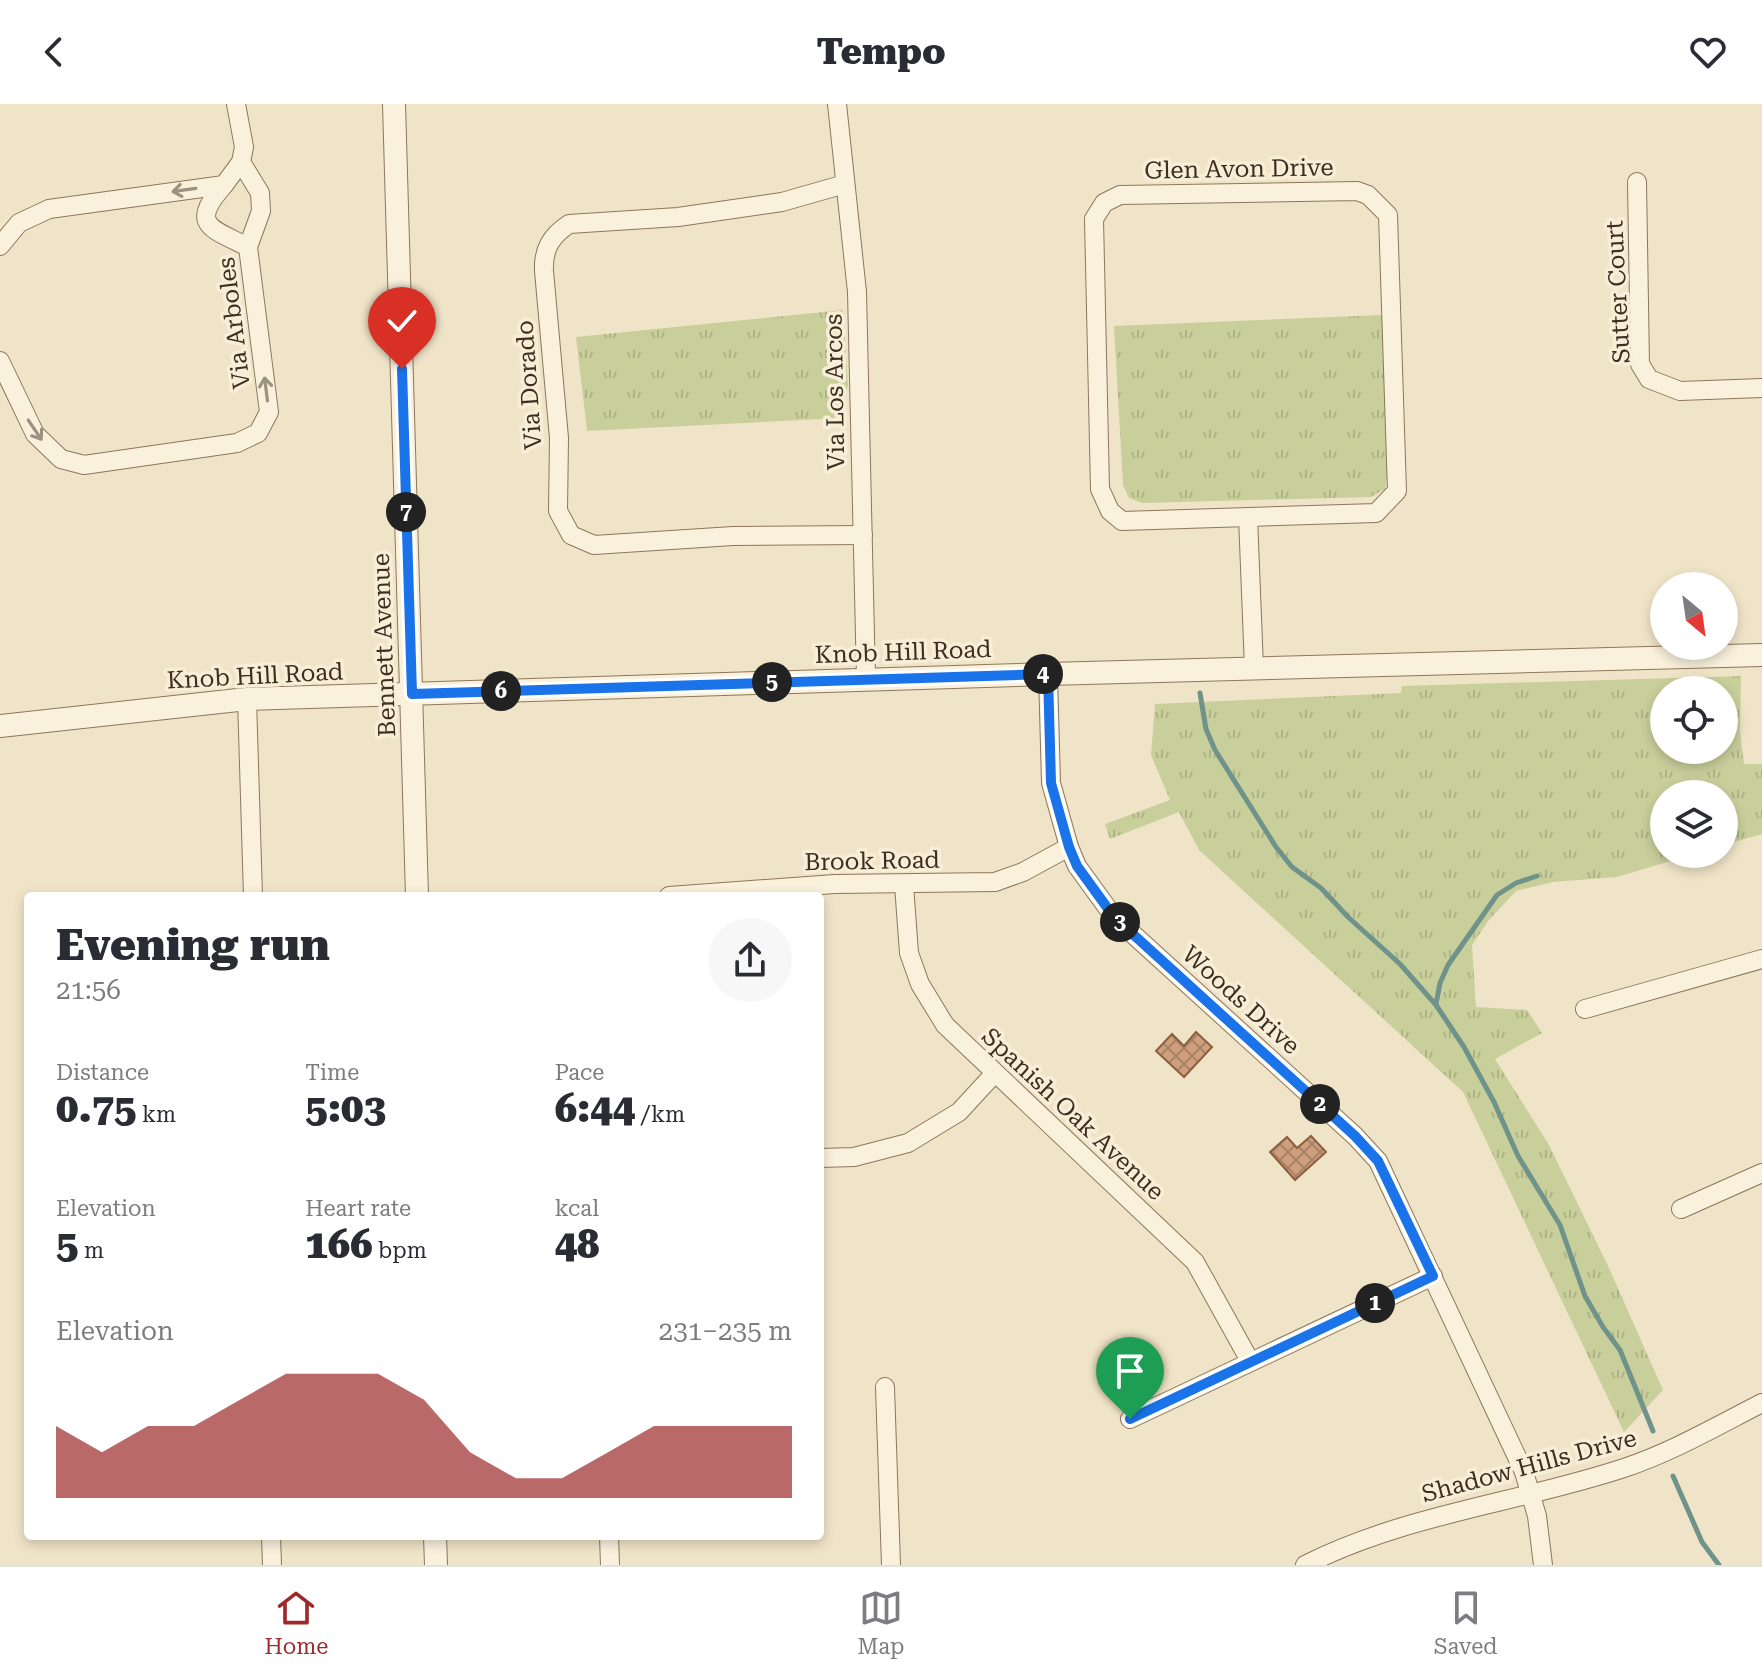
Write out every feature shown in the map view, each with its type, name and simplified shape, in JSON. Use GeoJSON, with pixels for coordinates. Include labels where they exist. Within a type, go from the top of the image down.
{"type":"FeatureCollection","features":[{"type":"Feature","properties":{"kind":"street"},"geometry":{"type":"LineString","coordinates":[[236,104],[244,147],[241,162],[205,210],[206,217],[218,231],[248,247]]}},
{"type":"Feature","properties":{"kind":"street","name":"Bennett Avenue"},"geometry":{"type":"LineString","coordinates":[[394,104],[417,892]]}},
{"type":"Feature","properties":{"kind":"street","name":"Via Los Arcos"},"geometry":{"type":"LineString","coordinates":[[837,104],[857,292],[866,679]]}},
{"type":"Feature","properties":{"kind":"street","name":"Via Arboles"},"geometry":{"type":"LineString","coordinates":[[0,361],[35,434],[61,459],[84,465],[237,443],[258,433],[269,412],[248,247],[261,211],[260,193],[241,162]]}},
{"type":"Feature","properties":{"kind":"street","name":"Sutter Court"},"geometry":{"type":"LineString","coordinates":[[1637,182],[1640,364],[1649,379],[1680,391],[1762,388]]}},
{"type":"Feature","properties":{"kind":"street","name":"Via Dorado"},"geometry":{"type":"LineString","coordinates":[[845,184],[782,202],[678,217],[569,224],[556,232],[544,254],[544,271],[559,438],[558,511],[571,535],[594,545],[733,536],[863,535]]}},
{"type":"Feature","properties":{"kind":"street"},"geometry":{"type":"LineString","coordinates":[[0,246],[19,223],[49,209],[224,185]]}},
{"type":"Feature","properties":{"kind":"street","name":"Glen Avon Drive"},"geometry":{"type":"LineString","coordinates":[[1357,191],[1368,195],[1388,215],[1397,491],[1376,513],[1248,517],[1122,521],[1110,511],[1100,489],[1094,219],[1104,203],[1120,195],[1357,191]]}},
{"type":"Feature","properties":{"kind":"street"},"geometry":{"type":"LineString","coordinates":[[1248,517],[1254,668]]}},
{"type":"Feature","properties":{"kind":"street","name":"Knob Hill Road"},"geometry":{"type":"LineString","coordinates":[[0,726],[247,699],[1762,655]]}},
{"type":"Feature","properties":{"kind":"street","name":"Woods Drive"},"geometry":{"type":"LineString","coordinates":[[1048,674],[1051,783],[1077,866],[1114,917],[1355,1136],[1378,1161],[1524,1472],[1537,1516],[1543,1565]]}},
{"type":"Feature","properties":{"kind":"street"},"geometry":{"type":"LineString","coordinates":[[247,699],[253,892]]}},
{"type":"Feature","properties":{"kind":"street","name":"Brook Road"},"geometry":{"type":"LineString","coordinates":[[724,892],[835,884],[995,882],[1023,872],[1069,847]]}},
{"type":"Feature","properties":{"kind":"street","name":"Spanish Oak Avenue"},"geometry":{"type":"LineString","coordinates":[[904,885],[909,953],[920,984],[945,1025],[1195,1262],[1250,1361]]}},
{"type":"Feature","properties":{"kind":"street"},"geometry":{"type":"LineString","coordinates":[[1585,1009],[1762,959]]}},
{"type":"Feature","properties":{"kind":"street"},"geometry":{"type":"LineString","coordinates":[[824,1158],[854,1157],[908,1143],[959,1112],[994,1074]]}},
{"type":"Feature","properties":{"kind":"street"},"geometry":{"type":"LineString","coordinates":[[1681,1209],[1762,1173]]}},
{"type":"Feature","properties":{"kind":"street"},"geometry":{"type":"LineString","coordinates":[[1130,1419],[1433,1276]]}},
{"type":"Feature","properties":{"kind":"street"},"geometry":{"type":"LineString","coordinates":[[885,1387],[891,1565]]}},
{"type":"Feature","properties":{"kind":"street","name":"Shadow Hills Drive"},"geometry":{"type":"LineString","coordinates":[[1305,1565],[1345,1545],[1395,1528],[1623,1468],[1669,1451],[1762,1403]]}},
{"type":"Feature","properties":{"kind":"street"},"geometry":{"type":"LineString","coordinates":[[271,1540],[272,1565]]}},
{"type":"Feature","properties":{"kind":"street"},"geometry":{"type":"LineString","coordinates":[[435,1540],[436,1565]]}},
{"type":"Feature","properties":{"kind":"street"},"geometry":{"type":"LineString","coordinates":[[609,1540],[610,1565]]}},
{"type":"Feature","properties":{"kind":"green space"},"geometry":{"type":"Polygon","coordinates":[[[843,310],[848,384],[842,418],[587,431],[576,337],[843,310]]]}},
{"type":"Feature","properties":{"kind":"green space"},"geometry":{"type":"Polygon","coordinates":[[[1382,315],[1388,472],[1385,489],[1371,497],[1142,503],[1129,498],[1123,485],[1114,326],[1382,315]]]}},
{"type":"Feature","properties":{"kind":"green space"},"geometry":{"type":"Polygon","coordinates":[[[1738,676],[1741,676],[1740,732],[1744,764],[1762,764],[1762,834],[1738,841],[1738,780],[1650,780],[1650,867],[1617,877],[1553,882],[1516,891],[1489,920],[1472,945],[1476,1007],[1527,1010],[1542,1033],[1495,1059],[1549,1145],[1609,1268],[1663,1390],[1624,1432],[1463,1092],[1199,850],[1179,812],[1110,839],[1105,824],[1170,800],[1151,755],[1155,704],[1401,693],[1402,686],[1650,679],[1650,764],[1738,764],[1738,676]]]}},
{"type":"Feature","properties":{"kind":"building"},"geometry":{"type":"Polygon","coordinates":[[[1196,1032],[1212,1047],[1184,1077],[1156,1051],[1172,1034],[1184,1046],[1196,1032]]]}},
{"type":"Feature","properties":{"kind":"building"},"geometry":{"type":"Polygon","coordinates":[[[1311,1136],[1326,1152],[1295,1180],[1270,1152],[1287,1137],[1297,1148],[1311,1136]]]}},
{"type":"Feature","properties":{"kind":"waterway"},"geometry":{"type":"LineString","coordinates":[[1200,693],[1206,729],[1215,750],[1276,847],[1292,867],[1321,888],[1400,964],[1436,1005],[1464,1047],[1494,1102],[1518,1156],[1560,1225],[1585,1296],[1620,1350],[1653,1431]]}},
{"type":"Feature","properties":{"kind":"waterway"},"geometry":{"type":"LineString","coordinates":[[1436,1004],[1448,965],[1497,895],[1516,883],[1537,876]]}},
{"type":"Feature","properties":{"kind":"waterway"},"geometry":{"type":"LineString","coordinates":[[1673,1476],[1702,1542],[1719,1565]]}},
{"type":"Feature","properties":{"kind":"route"},"geometry":{"type":"LineString","coordinates":[[402,369],[412,694],[1048,674],[1051,783],[1077,866],[1114,917],[1355,1136],[1378,1161],[1433,1276],[1130,1419]]}}]}
